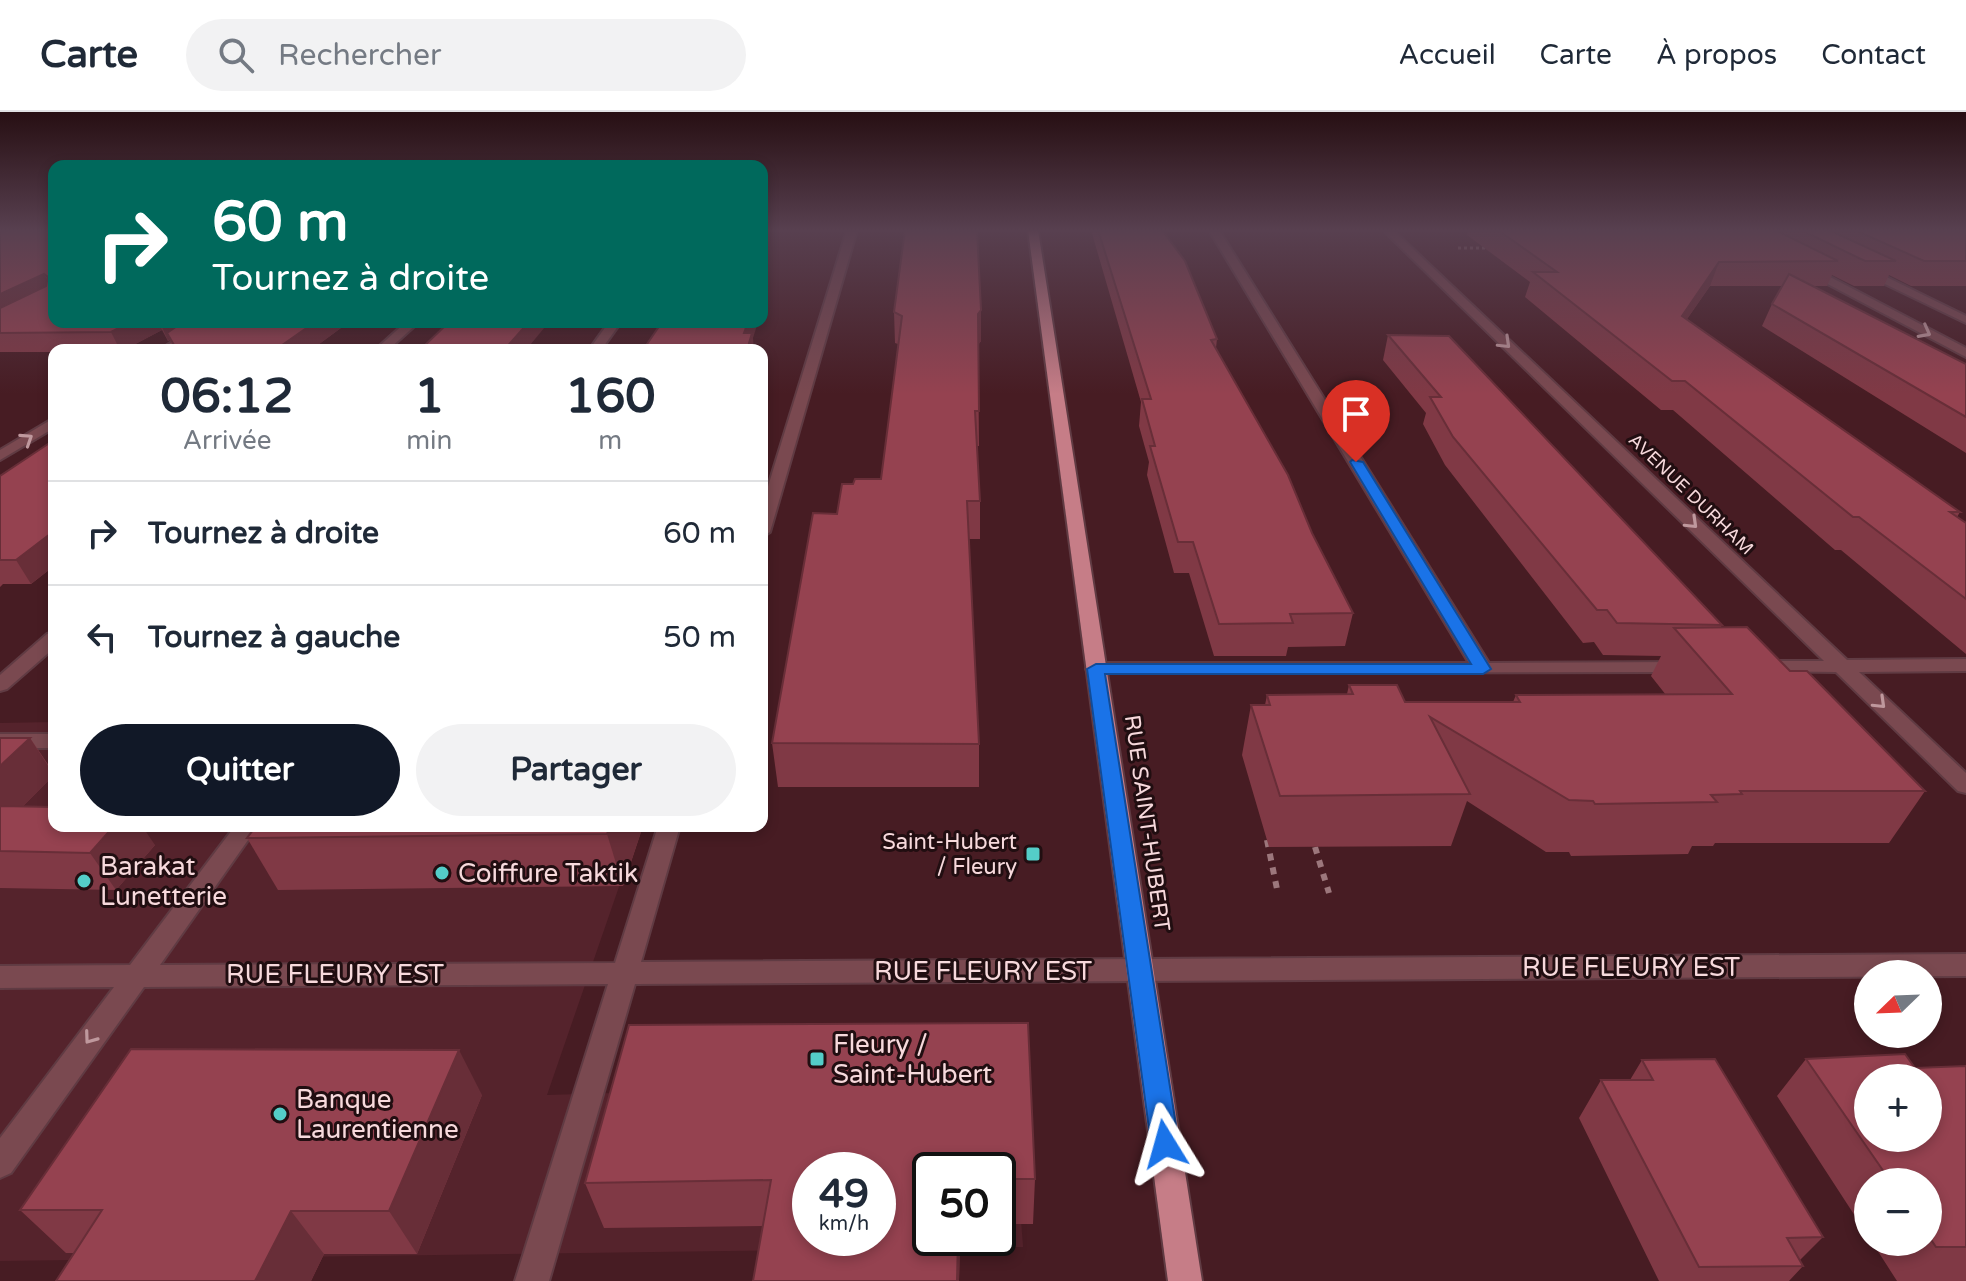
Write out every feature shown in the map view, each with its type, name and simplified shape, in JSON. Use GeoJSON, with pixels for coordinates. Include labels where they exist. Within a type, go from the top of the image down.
{"type":"FeatureCollection","features":[{"type":"Feature","properties":{"kind":"main road","name":"RUE SAINT-HUBERT"},"geometry":{"type":"LineString","coordinates":[[1041,285],[1185,1281]]}},
{"type":"Feature","properties":{"kind":"street"},"geometry":{"type":"LineString","coordinates":[[768,512],[836,285]]}},
{"type":"Feature","properties":{"kind":"street"},"geometry":{"type":"LineString","coordinates":[[1247,285],[1483,669]]}},
{"type":"Feature","properties":{"kind":"street","name":"AVENUE DURHAM"},"geometry":{"type":"LineString","coordinates":[[1445,285],[1966,786]]}},
{"type":"Feature","properties":{"kind":"street"},"geometry":{"type":"LineString","coordinates":[[1835,285],[1966,353]]}},
{"type":"Feature","properties":{"kind":"street"},"geometry":{"type":"LineString","coordinates":[[1893,285],[1966,320]]}},
{"type":"Feature","properties":{"kind":"street"},"geometry":{"type":"LineString","coordinates":[[175,344],[201,328]]}},
{"type":"Feature","properties":{"kind":"street"},"geometry":{"type":"LineString","coordinates":[[388,344],[406,328]]}},
{"type":"Feature","properties":{"kind":"street"},"geometry":{"type":"LineString","coordinates":[[0,456],[48,426]]}},
{"type":"Feature","properties":{"kind":"street"},"geometry":{"type":"LineString","coordinates":[[0,685],[48,643]]}},
{"type":"Feature","properties":{"kind":"street"},"geometry":{"type":"LineString","coordinates":[[1730,667],[1966,665]]}},
{"type":"Feature","properties":{"kind":"street"},"geometry":{"type":"LineString","coordinates":[[1096,669],[1699,667]]}},
{"type":"Feature","properties":{"kind":"street"},"geometry":{"type":"LineString","coordinates":[[0,741],[48,741]]}},
{"type":"Feature","properties":{"kind":"street"},"geometry":{"type":"LineString","coordinates":[[0,1163],[243,832]]}},
{"type":"Feature","properties":{"kind":"street"},"geometry":{"type":"LineString","coordinates":[[532,1281],[667,832]]}},
{"type":"Feature","properties":{"kind":"street","name":"RUE FLEURY EST"},"geometry":{"type":"LineString","coordinates":[[0,977],[1966,965]]}},
{"type":"Feature","properties":{"kind":"path"},"geometry":{"type":"LineString","coordinates":[[1267,840],[1278,894]]}},
{"type":"Feature","properties":{"kind":"path"},"geometry":{"type":"LineString","coordinates":[[1315,847],[1329,893]]}},
{"type":"Feature","properties":{"kind":"shaded area"},"geometry":{"type":"Polygon","coordinates":[[[48,722],[48,832],[638,832],[547,1095],[1011,1081],[1023,1247],[1016,1247],[1016,1152],[912,1152],[912,1249],[896,1249],[896,1152],[792,1152],[792,1250],[0,1261],[0,723],[48,722]]]}},
{"type":"Feature","properties":{"kind":"building"},"geometry":{"type":"Polygon","coordinates":[[[0,285],[21,285],[0,294],[0,285]]]}},
{"type":"Feature","properties":{"kind":"building"},"geometry":{"type":"Polygon","coordinates":[[[48,285],[48,328],[119,328],[111,332],[0,333],[0,308],[48,285]]]}},
{"type":"Feature","properties":{"kind":"building"},"geometry":{"type":"Polygon","coordinates":[[[898,285],[980,285],[979,411],[975,411],[980,501],[967,501],[979,744],[772,743],[813,513],[837,514],[842,484],[853,484],[855,479],[881,479],[902,316],[894,312],[898,285]]]}},
{"type":"Feature","properties":{"kind":"building"},"geometry":{"type":"Polygon","coordinates":[[[1115,285],[1195,285],[1217,339],[1211,340],[1288,475],[1312,533],[1353,613],[1290,614],[1293,623],[1219,624],[1193,542],[1178,542],[1150,446],[1155,446],[1142,399],[1151,399],[1115,285]]]}},
{"type":"Feature","properties":{"kind":"building"},"geometry":{"type":"Polygon","coordinates":[[[1549,285],[1704,285],[1682,316],[1960,512],[1950,512],[1966,523],[1966,599],[1859,517],[1853,517],[1685,381],[1672,381],[1549,285]]]}},
{"type":"Feature","properties":{"kind":"building"},"geometry":{"type":"Polygon","coordinates":[[[1783,285],[1810,285],[1966,364],[1966,417],[1772,304],[1783,285]]]}},
{"type":"Feature","properties":{"kind":"building"},"geometry":{"type":"Polygon","coordinates":[[[174,328],[306,328],[284,344],[173,344],[167,333],[174,328]]]}},
{"type":"Feature","properties":{"kind":"building"},"geometry":{"type":"Polygon","coordinates":[[[443,328],[524,328],[509,344],[426,344],[443,328]]]}},
{"type":"Feature","properties":{"kind":"building"},"geometry":{"type":"Polygon","coordinates":[[[658,328],[746,328],[744,333],[752,333],[749,344],[647,344],[658,328]]]}},
{"type":"Feature","properties":{"kind":"building"},"geometry":{"type":"Polygon","coordinates":[[[1388,335],[1449,336],[1722,625],[1617,623],[1607,610],[1597,610],[1453,437],[1430,397],[1441,397],[1388,335]]]}},
{"type":"Feature","properties":{"kind":"building"},"geometry":{"type":"Polygon","coordinates":[[[48,444],[48,536],[16,560],[0,560],[0,476],[48,444]]]}},
{"type":"Feature","properties":{"kind":"building"},"geometry":{"type":"Polygon","coordinates":[[[1747,627],[1790,671],[1807,671],[1925,791],[1740,791],[1742,794],[1711,795],[1717,802],[1595,804],[1593,801],[1569,800],[1430,717],[1470,794],[1280,796],[1251,705],[1270,705],[1267,695],[1353,694],[1349,685],[1397,685],[1405,702],[1520,702],[1516,695],[1732,694],[1674,628],[1747,627]]]}},
{"type":"Feature","properties":{"kind":"building"},"geometry":{"type":"Polygon","coordinates":[[[0,738],[30,738],[0,766],[0,738]]]}},
{"type":"Feature","properties":{"kind":"building"},"geometry":{"type":"Polygon","coordinates":[[[0,806],[48,807],[48,832],[109,832],[90,853],[0,851],[0,806]]]}},
{"type":"Feature","properties":{"kind":"building"},"geometry":{"type":"Polygon","coordinates":[[[252,832],[608,832],[607,834],[247,838],[252,832]]]}},
{"type":"Feature","properties":{"kind":"building"},"geometry":{"type":"Polygon","coordinates":[[[1028,1023],[1035,1179],[1016,1179],[1016,1152],[912,1152],[912,1256],[958,1256],[957,1281],[753,1281],[771,1180],[585,1183],[629,1025],[1028,1023]]]}},
{"type":"Feature","properties":{"kind":"building"},"geometry":{"type":"Polygon","coordinates":[[[131,1049],[459,1050],[389,1211],[291,1211],[255,1281],[56,1281],[102,1210],[20,1210],[131,1049]]]}},
{"type":"Feature","properties":{"kind":"building"},"geometry":{"type":"Polygon","coordinates":[[[1905,1054],[1912,1064],[1854,1064],[1854,1128],[1806,1059],[1905,1054]]]}},
{"type":"Feature","properties":{"kind":"building"},"geometry":{"type":"Polygon","coordinates":[[[1715,1059],[1823,1237],[1787,1238],[1803,1266],[1699,1267],[1601,1080],[1653,1080],[1642,1060],[1715,1059]]]}},
{"type":"Feature","properties":{"kind":"building"},"geometry":{"type":"Polygon","coordinates":[[[1966,1066],[1966,1247],[1942,1247],[1942,1168],[1881,1168],[1870,1152],[1942,1152],[1942,1067],[1966,1066]]]}},
{"type":"Feature","properties":{"kind":"place","name":"Saint-Hubert / Fleury"},"geometry":{"type":"Point","coordinates":[1033,854]}},
{"type":"Feature","properties":{"kind":"place","name":"Coiffure Taktik"},"geometry":{"type":"Point","coordinates":[442,873]}},
{"type":"Feature","properties":{"kind":"place","name":"Barakat Lunetterie"},"geometry":{"type":"Point","coordinates":[84,881]}},
{"type":"Feature","properties":{"kind":"place","name":"Fleury / Saint-Hubert"},"geometry":{"type":"Point","coordinates":[817,1059]}},
{"type":"Feature","properties":{"kind":"place","name":"Banque Laurentienne"},"geometry":{"type":"Point","coordinates":[280,1114]}},
{"type":"Feature","properties":{"kind":"route"},"geometry":{"type":"LineString","coordinates":[[1165,1144],[1096,669],[1483,669],[1356,462]]}}]}
